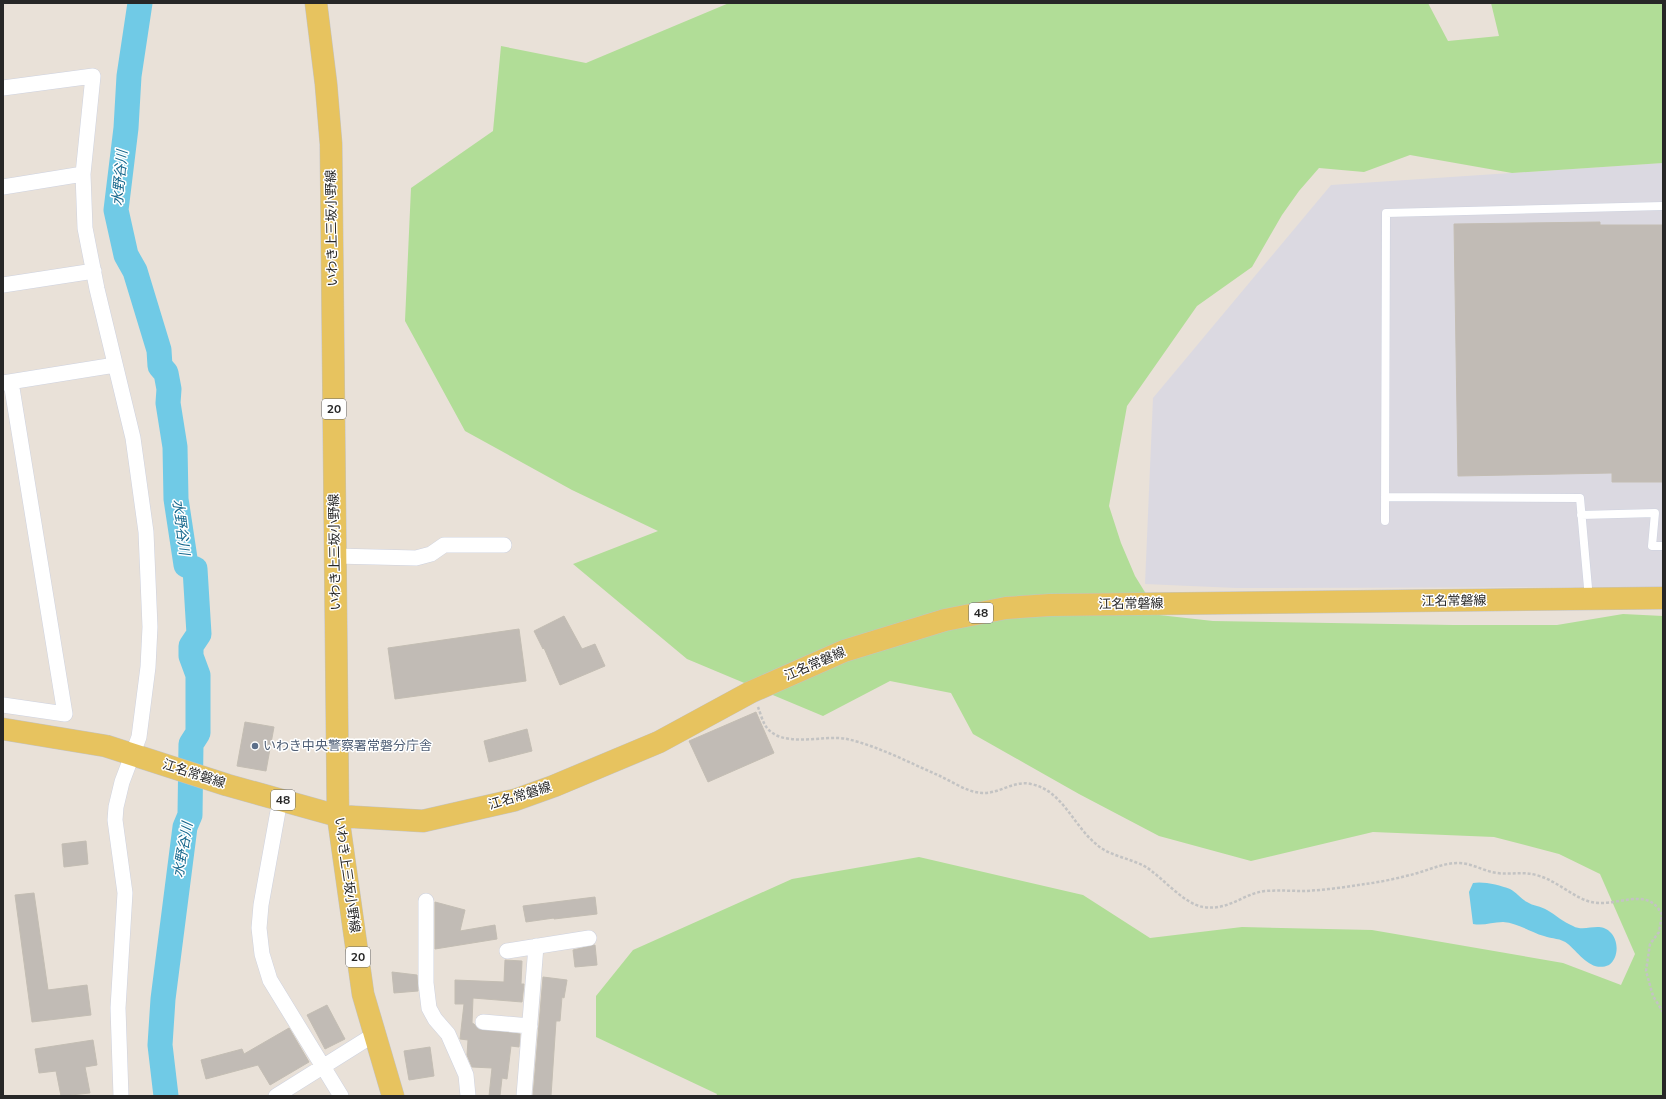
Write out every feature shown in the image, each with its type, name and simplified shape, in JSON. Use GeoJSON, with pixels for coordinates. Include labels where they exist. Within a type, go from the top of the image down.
{"type":"FeatureCollection","features":[{"type":"Feature","properties":{"kind":"main road","name":"いわき上三坂小野線"},"geometry":{"type":"LineString","coordinates":[[316,3],[326,84],[331,144],[338,816],[363,994],[393,1096]]}},
{"type":"Feature","properties":{"kind":"main road","name":"江名常磐線"},"geometry":{"type":"LineString","coordinates":[[3,728],[106,746],[132,756],[227,785],[338,816],[423,822],[515,800],[659,742],[751,692],[844,651],[945,620],[1006,608],[1050,605],[1663,598]]}},
{"type":"Feature","properties":{"kind":"street"},"geometry":{"type":"LineString","coordinates":[[3,88],[93,76],[83,174],[85,228],[115,366],[133,438],[146,532],[150,627],[148,667],[139,737],[122,782],[116,807],[115,820],[125,893],[118,1008],[121,1096]]}},
{"type":"Feature","properties":{"kind":"street"},"geometry":{"type":"LineString","coordinates":[[3,186],[83,174]]}},
{"type":"Feature","properties":{"kind":"street"},"geometry":{"type":"LineString","coordinates":[[3,285],[94,272]]}},
{"type":"Feature","properties":{"kind":"street"},"geometry":{"type":"LineString","coordinates":[[3,705],[65,714],[7,382],[115,366]]}},
{"type":"Feature","properties":{"kind":"street"},"geometry":{"type":"LineString","coordinates":[[335,556],[416,558],[431,554],[444,545],[504,545]]}},
{"type":"Feature","properties":{"kind":"street"},"geometry":{"type":"LineString","coordinates":[[280,800],[261,905],[259,928],[262,954],[270,980],[342,1096]]}},
{"type":"Feature","properties":{"kind":"street"},"geometry":{"type":"LineString","coordinates":[[426,901],[426,983],[429,1008],[435,1019],[448,1034],[466,1075],[468,1096]]}},
{"type":"Feature","properties":{"kind":"street"},"geometry":{"type":"LineString","coordinates":[[507,951],[588,938]]}},
{"type":"Feature","properties":{"kind":"street"},"geometry":{"type":"LineString","coordinates":[[524,1096],[536,946]]}},
{"type":"Feature","properties":{"kind":"street"},"geometry":{"type":"LineString","coordinates":[[483,1022],[530,1026]]}},
{"type":"Feature","properties":{"kind":"street"},"geometry":{"type":"LineString","coordinates":[[276,1096],[375,1034]]}},
{"type":"Feature","properties":{"kind":"lane"},"geometry":{"type":"LineString","coordinates":[[1385,520],[1386,213],[1663,206]]}},
{"type":"Feature","properties":{"kind":"lane"},"geometry":{"type":"LineString","coordinates":[[1385,497],[1580,498],[1589,600]]}},
{"type":"Feature","properties":{"kind":"lane"},"geometry":{"type":"LineString","coordinates":[[1581,516],[1655,513],[1652,546],[1663,546]]}},
{"type":"Feature","properties":{"kind":"path"},"geometry":{"type":"LineString","coordinates":[[751,692],[766,727],[782,737],[791,739],[845,738],[885,752],[964,788],[980,793],[999,791],[1028,783],[1038,786],[1056,798],[1097,846],[1147,868],[1189,901],[1201,907],[1225,907],[1259,892],[1281,890],[1306,891],[1367,884],[1457,863],[1468,864],[1507,874],[1519,871],[1538,875],[1591,903],[1601,904],[1647,899],[1655,903],[1662,915],[1659,932],[1650,944],[1646,971],[1653,996],[1663,1012]]}},
{"type":"Feature","properties":{"kind":"shaded area"},"geometry":{"type":"Polygon","coordinates":[[[1663,163],[1663,587],[1236,588],[1145,584],[1153,398],[1331,185],[1663,163]]]}},
{"type":"Feature","properties":{"kind":"green space"},"geometry":{"type":"Polygon","coordinates":[[[729,3],[1428,3],[1448,41],[1499,36],[1491,3],[1663,3],[1663,163],[1512,173],[1410,155],[1364,172],[1319,168],[1299,191],[1282,215],[1252,267],[1197,306],[1127,406],[1109,506],[1121,543],[1135,576],[1159,615],[1213,621],[1453,625],[1557,625],[1623,614],[1663,616],[1663,1096],[716,1096],[717,1094],[596,1037],[596,996],[633,950],[792,879],[919,857],[1083,895],[1150,938],[1242,927],[1372,930],[1563,963],[1621,985],[1635,954],[1600,874],[1559,854],[1494,837],[1373,832],[1251,861],[1159,836],[1079,794],[973,734],[951,693],[890,681],[823,716],[687,659],[573,564],[658,531],[572,490],[465,431],[405,321],[411,188],[493,131],[501,46],[586,63],[729,3]]]}},
{"type":"Feature","properties":{"kind":"water"},"geometry":{"type":"Polygon","coordinates":[[[1473,883],[1492,884],[1510,889],[1527,902],[1545,909],[1566,923],[1578,928],[1601,927],[1606,929],[1613,935],[1615,940],[1617,949],[1615,958],[1609,965],[1603,967],[1597,966],[1586,961],[1568,944],[1519,926],[1503,922],[1481,925],[1473,924],[1469,892],[1473,883]]]}},
{"type":"Feature","properties":{"kind":"building"},"geometry":{"type":"Polygon","coordinates":[[[1600,222],[1600,225],[1663,225],[1663,482],[1612,482],[1612,473],[1458,476],[1454,224],[1600,222]]]}},
{"type":"Feature","properties":{"kind":"building"},"geometry":{"type":"Polygon","coordinates":[[[564,616],[582,649],[595,644],[605,666],[560,685],[544,648],[543,649],[534,631],[564,616]]]}},
{"type":"Feature","properties":{"kind":"building"},"geometry":{"type":"Polygon","coordinates":[[[519,629],[526,681],[395,699],[388,648],[519,629]]]}},
{"type":"Feature","properties":{"kind":"building"},"geometry":{"type":"Polygon","coordinates":[[[756,712],[774,753],[708,782],[689,741],[756,712]]]}},
{"type":"Feature","properties":{"kind":"building","name":"いわき中央警察署常磐分庁舎"},"geometry":{"type":"Polygon","coordinates":[[[245,722],[274,727],[266,771],[237,766],[245,722]]]}},
{"type":"Feature","properties":{"kind":"building"},"geometry":{"type":"Polygon","coordinates":[[[527,729],[532,751],[489,762],[484,741],[527,729]]]}},
{"type":"Feature","properties":{"kind":"building"},"geometry":{"type":"Polygon","coordinates":[[[86,841],[88,864],[64,867],[62,844],[86,841]]]}},
{"type":"Feature","properties":{"kind":"building"},"geometry":{"type":"Polygon","coordinates":[[[34,893],[48,990],[87,985],[91,1015],[32,1022],[15,895],[34,893]]]}},
{"type":"Feature","properties":{"kind":"building"},"geometry":{"type":"Polygon","coordinates":[[[595,897],[597,914],[526,922],[523,906],[595,897]]]}},
{"type":"Feature","properties":{"kind":"building"},"geometry":{"type":"Polygon","coordinates":[[[435,902],[465,910],[460,931],[495,925],[497,939],[435,949],[435,902]]]}},
{"type":"Feature","properties":{"kind":"building"},"geometry":{"type":"Polygon","coordinates":[[[595,945],[597,965],[575,967],[573,950],[595,945]]]}},
{"type":"Feature","properties":{"kind":"building"},"geometry":{"type":"Polygon","coordinates":[[[505,960],[522,961],[521,984],[524,984],[522,1002],[473,998],[472,1023],[478,1029],[520,1034],[519,1047],[511,1046],[507,1079],[502,1078],[500,1096],[489,1096],[492,1068],[472,1067],[467,1055],[468,1040],[460,1039],[464,1004],[455,1004],[455,980],[504,982],[505,960]]]}},
{"type":"Feature","properties":{"kind":"building"},"geometry":{"type":"Polygon","coordinates":[[[392,972],[417,975],[418,991],[394,993],[392,972]]]}},
{"type":"Feature","properties":{"kind":"building"},"geometry":{"type":"Polygon","coordinates":[[[543,977],[567,980],[564,998],[562,997],[560,1021],[556,1021],[551,1096],[533,1096],[543,977]]]}},
{"type":"Feature","properties":{"kind":"building"},"geometry":{"type":"Polygon","coordinates":[[[327,1005],[345,1039],[325,1049],[307,1015],[327,1005]]]}},
{"type":"Feature","properties":{"kind":"building"},"geometry":{"type":"Polygon","coordinates":[[[289,1028],[309,1062],[270,1085],[258,1065],[206,1079],[201,1060],[242,1049],[244,1054],[289,1028]]]}},
{"type":"Feature","properties":{"kind":"building"},"geometry":{"type":"Polygon","coordinates":[[[93,1040],[97,1065],[85,1067],[90,1093],[61,1096],[56,1071],[39,1073],[35,1049],[93,1040]]]}},
{"type":"Feature","properties":{"kind":"building"},"geometry":{"type":"Polygon","coordinates":[[[430,1047],[434,1076],[409,1080],[404,1051],[430,1047]]]}},
{"type":"Feature","properties":{"kind":"waterway","name":"水野谷川"},"geometry":{"type":"LineString","coordinates":[[140,3],[129,76],[126,128],[116,210],[126,255],[135,271],[159,350],[160,366],[166,373],[169,389],[168,403],[175,447],[176,499],[186,565],[195,569],[199,634],[191,646],[191,656],[198,675],[198,733],[191,744],[190,815],[185,827],[163,999],[160,1045],[166,1096]]}},
{"type":"Feature","properties":{"kind":"place","name":"いわき中央警察署常磐分庁舎"},"geometry":{"type":"Point","coordinates":[255,746]}}]}
